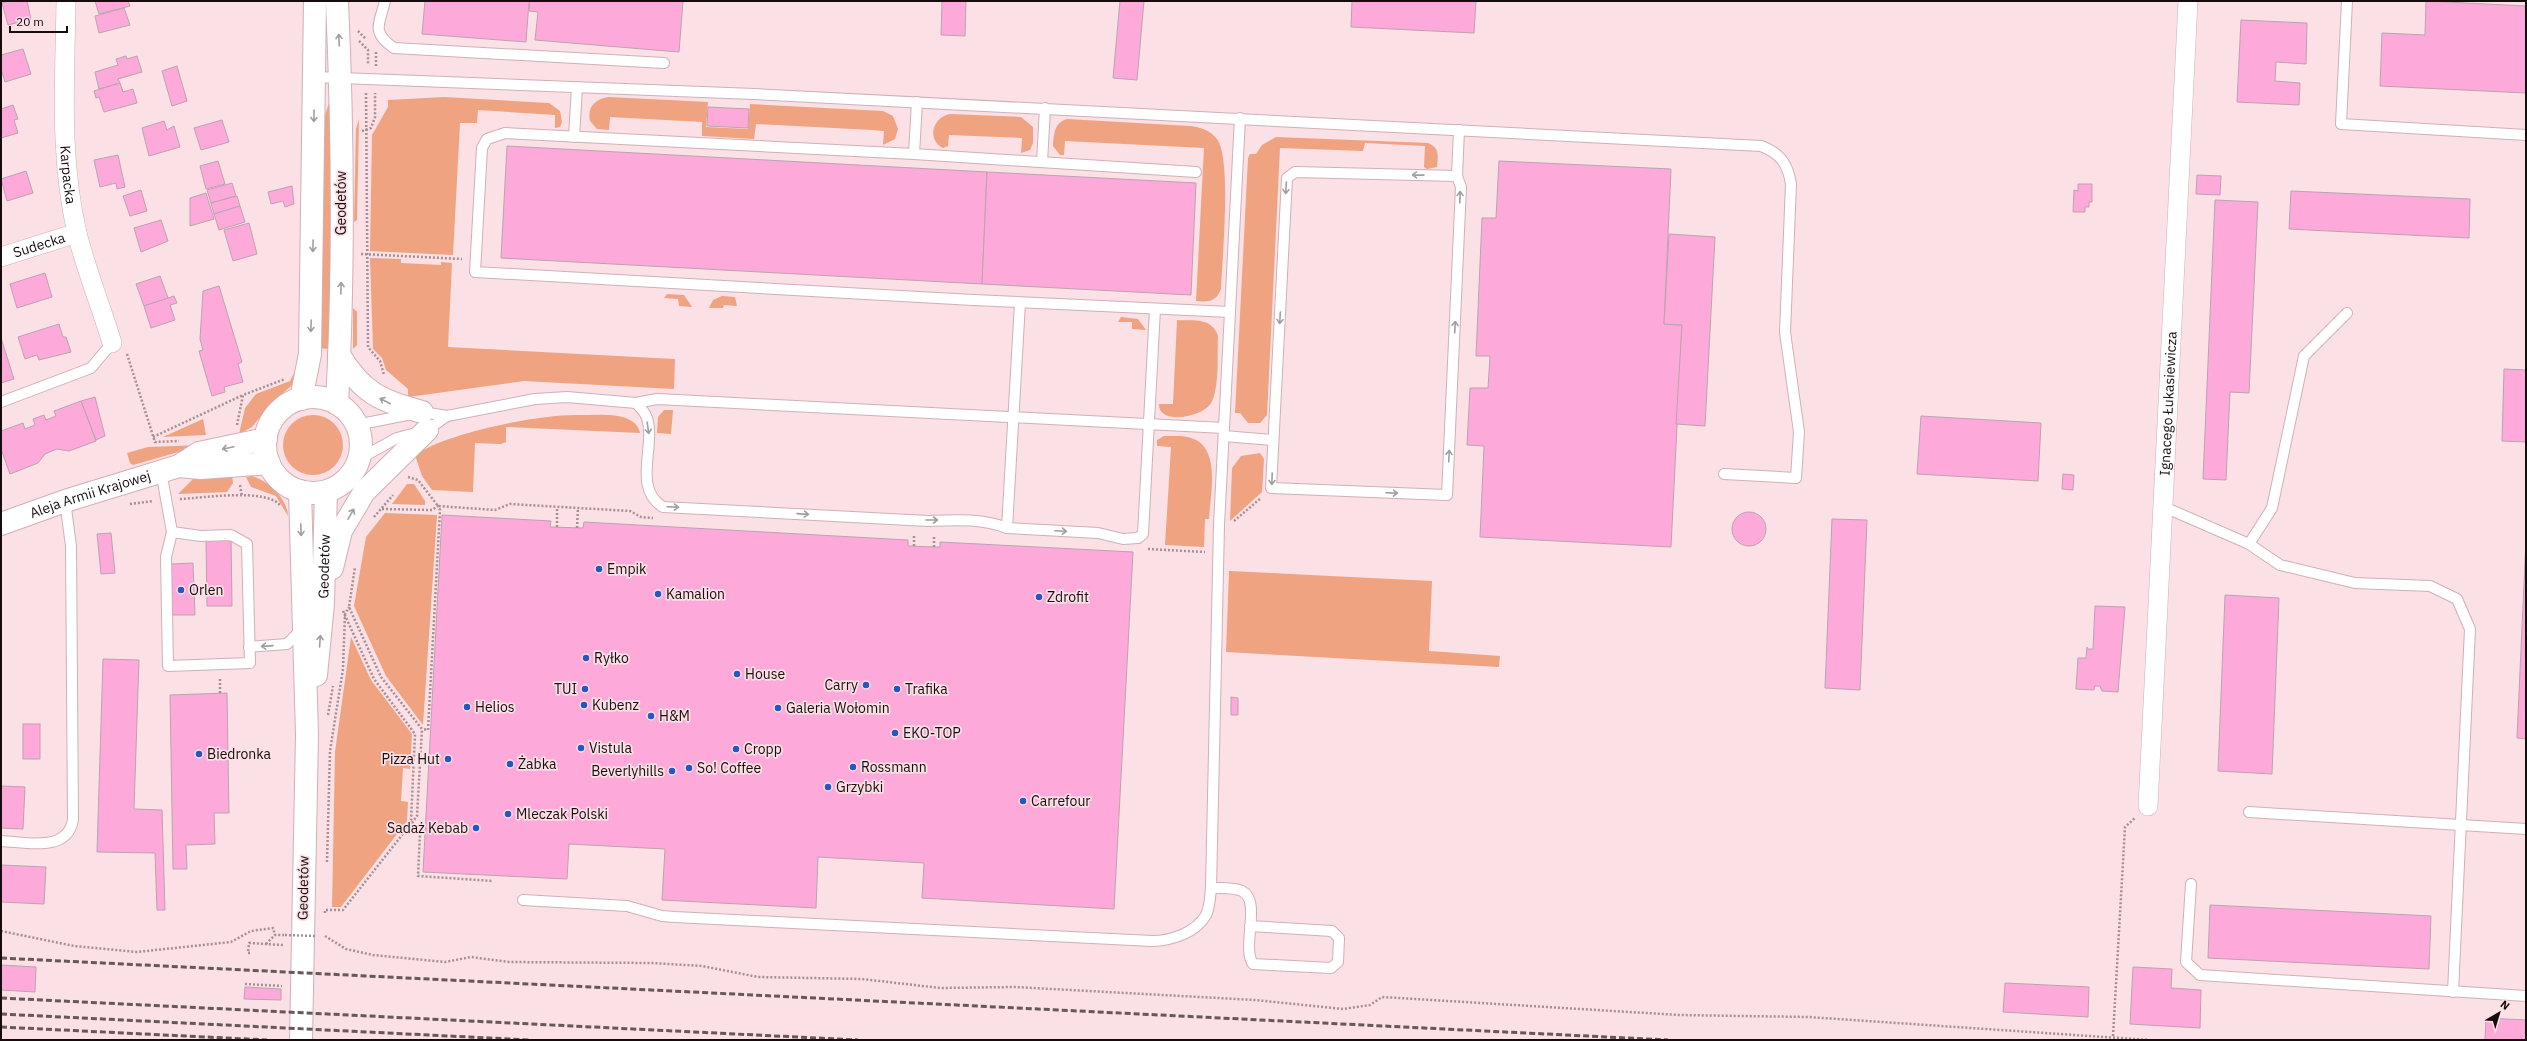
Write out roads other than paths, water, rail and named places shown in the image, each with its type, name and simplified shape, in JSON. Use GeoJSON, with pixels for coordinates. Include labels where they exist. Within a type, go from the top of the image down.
{"type":"FeatureCollection","features":[{"type":"Feature","properties":{"kind":"main road","name":"Geodetów"},"geometry":{"type":"LineString","coordinates":[[301,399],[310,354],[315,1]]}},
{"type":"Feature","properties":{"kind":"main road","name":"Geodetów"},"geometry":{"type":"LineString","coordinates":[[337,1],[341,78],[342,258],[337,404]]}},
{"type":"Feature","properties":{"kind":"main road"},"geometry":{"type":"LineString","coordinates":[[323,604],[341,531],[364,492],[409,448],[425,421],[368,392],[348,369],[339,355]]}},
{"type":"Feature","properties":{"kind":"main road"},"geometry":{"type":"LineString","coordinates":[[319,398],[337,404],[351,416],[356,424],[360,442],[359,459],[346,480],[326,492],[300,492],[278,478],[269,463],[266,439],[275,417],[286,406],[301,399],[319,398]]}},
{"type":"Feature","properties":{"kind":"main road","name":"Aleja Armii Krajowej"},"geometry":{"type":"LineString","coordinates":[[1,524],[65,501],[170,468],[201,468],[235,456],[266,439]]}},
{"type":"Feature","properties":{"kind":"main road","name":"Aleja Armii Krajowej"},"geometry":{"type":"LineString","coordinates":[[235,456],[269,463]]}},
{"type":"Feature","properties":{"kind":"main road","name":"Geodetów"},"geometry":{"type":"LineString","coordinates":[[300,492],[306,735],[301,1040]]}},
{"type":"Feature","properties":{"kind":"main road","name":"Geodetów"},"geometry":{"type":"LineString","coordinates":[[306,735],[319,659],[323,604],[326,492]]}},
{"type":"Feature","properties":{"kind":"street","name":"Karpacka"},"geometry":{"type":"LineString","coordinates":[[66,1],[63,118],[77,233],[119,345]]}},
{"type":"Feature","properties":{"kind":"street","name":"Ignacego Łukasiewicza"},"geometry":{"type":"LineString","coordinates":[[2148,806],[2188,1]]}},
{"type":"Feature","properties":{"kind":"street","name":"Sudecka"},"geometry":{"type":"LineString","coordinates":[[1,257],[77,233]]}},
{"type":"Feature","properties":{"kind":"lane"},"geometry":{"type":"LineString","coordinates":[[384,1],[378,20],[379,33],[385,42],[394,48],[664,63]]}},
{"type":"Feature","properties":{"kind":"lane"},"geometry":{"type":"LineString","coordinates":[[2347,1],[2341,124],[2526,135]]}},
{"type":"Feature","properties":{"kind":"lane"},"geometry":{"type":"LineString","coordinates":[[315,77],[1045,108],[1749,144],[1761,146],[1779,156],[1787,166],[1791,184],[1785,332],[1799,432],[1796,478],[1724,474]]}},
{"type":"Feature","properties":{"kind":"lane"},"geometry":{"type":"LineString","coordinates":[[574,137],[577,87]]}},
{"type":"Feature","properties":{"kind":"lane"},"geometry":{"type":"LineString","coordinates":[[914,154],[917,102]]}},
{"type":"Feature","properties":{"kind":"lane"},"geometry":{"type":"LineString","coordinates":[[1042,162],[1045,108]]}},
{"type":"Feature","properties":{"kind":"lane"},"geometry":{"type":"LineString","coordinates":[[523,900],[627,906],[668,916],[1166,941],[1195,927],[1206,916],[1211,888],[1219,525],[1240,118]]}},
{"type":"Feature","properties":{"kind":"lane"},"geometry":{"type":"LineString","coordinates":[[1458,176],[1295,172],[1287,178],[1271,488],[1447,495],[1461,187],[1458,176],[1460,130]]}},
{"type":"Feature","properties":{"kind":"lane"},"geometry":{"type":"LineString","coordinates":[[1196,172],[914,154],[505,133],[487,139],[482,148],[475,272],[1230,312]]}},
{"type":"Feature","properties":{"kind":"lane"},"geometry":{"type":"LineString","coordinates":[[1007,528],[1020,302]]}},
{"type":"Feature","properties":{"kind":"lane"},"geometry":{"type":"LineString","coordinates":[[636,403],[647,417],[649,435],[646,485],[655,502],[663,507],[928,521],[955,520],[993,522],[1007,528],[1098,533],[1123,539],[1138,538],[1143,534],[1155,309]]}},
{"type":"Feature","properties":{"kind":"lane"},"geometry":{"type":"LineString","coordinates":[[2249,544],[2272,508],[2304,356],[2347,313]]}},
{"type":"Feature","properties":{"kind":"lane"},"geometry":{"type":"LineString","coordinates":[[1,402],[91,368],[119,345]]}},
{"type":"Feature","properties":{"kind":"lane"},"geometry":{"type":"LineString","coordinates":[[356,424],[425,421],[534,398],[567,397],[636,403],[657,399],[1148,424],[1224,432],[1273,440]]}},
{"type":"Feature","properties":{"kind":"lane"},"geometry":{"type":"LineString","coordinates":[[359,459],[425,421],[447,416]]}},
{"type":"Feature","properties":{"kind":"lane"},"geometry":{"type":"LineString","coordinates":[[170,468],[168,499],[172,532],[166,557],[168,666],[250,663],[247,544],[232,535],[200,536],[172,532]]}},
{"type":"Feature","properties":{"kind":"lane"},"geometry":{"type":"LineString","coordinates":[[1,841],[56,842],[68,833],[73,820],[71,546],[65,501]]}},
{"type":"Feature","properties":{"kind":"lane"},"geometry":{"type":"LineString","coordinates":[[2164,507],[2249,544],[2280,565],[2355,583],[2430,586],[2457,599],[2470,629],[2453,992]]}},
{"type":"Feature","properties":{"kind":"lane"},"geometry":{"type":"LineString","coordinates":[[249,647],[287,644],[294,639],[304,626]]}},
{"type":"Feature","properties":{"kind":"lane"},"geometry":{"type":"LineString","coordinates":[[2249,812],[2526,829]]}},
{"type":"Feature","properties":{"kind":"lane"},"geometry":{"type":"LineString","coordinates":[[2191,884],[2186,962],[2200,975],[2526,996]]}},
{"type":"Feature","properties":{"kind":"lane"},"geometry":{"type":"LineString","coordinates":[[1211,888],[1241,890],[1248,895],[1251,903],[1250,926],[1250,958],[1253,964],[1331,968],[1336,966],[1338,962],[1340,938],[1332,932],[1250,926]]}},
{"type":"Feature","properties":{"kind":"railway"},"geometry":{"type":"LineString","coordinates":[[1,958],[1668,1040]]}},
{"type":"Feature","properties":{"kind":"railway"},"geometry":{"type":"LineString","coordinates":[[1,998],[858,1040]]}},
{"type":"Feature","properties":{"kind":"railway"},"geometry":{"type":"LineString","coordinates":[[1,1014],[530,1040]]}},
{"type":"Feature","properties":{"kind":"railway"},"geometry":{"type":"LineString","coordinates":[[1,1027],[267,1040]]}},
{"type":"Feature","properties":{"kind":"place","name":"Empik"},"geometry":{"type":"Point","coordinates":[599,569]}},
{"type":"Feature","properties":{"kind":"place","name":"Orlen"},"geometry":{"type":"Point","coordinates":[181,590]}},
{"type":"Feature","properties":{"kind":"place","name":"Kamalion"},"geometry":{"type":"Point","coordinates":[658,594]}},
{"type":"Feature","properties":{"kind":"place","name":"Zdrofit"},"geometry":{"type":"Point","coordinates":[1039,597]}},
{"type":"Feature","properties":{"kind":"place","name":"Ryłko"},"geometry":{"type":"Point","coordinates":[586,658]}},
{"type":"Feature","properties":{"kind":"place","name":"House"},"geometry":{"type":"Point","coordinates":[737,674]}},
{"type":"Feature","properties":{"kind":"place","name":"Carry"},"geometry":{"type":"Point","coordinates":[866,685]}},
{"type":"Feature","properties":{"kind":"place","name":"TUI"},"geometry":{"type":"Point","coordinates":[585,689]}},
{"type":"Feature","properties":{"kind":"place","name":"Trafika"},"geometry":{"type":"Point","coordinates":[897,689]}},
{"type":"Feature","properties":{"kind":"place","name":"Kubenz"},"geometry":{"type":"Point","coordinates":[584,705]}},
{"type":"Feature","properties":{"kind":"place","name":"Helios"},"geometry":{"type":"Point","coordinates":[467,707]}},
{"type":"Feature","properties":{"kind":"place","name":"Galeria Wołomin"},"geometry":{"type":"Point","coordinates":[778,708]}},
{"type":"Feature","properties":{"kind":"place","name":"H&M"},"geometry":{"type":"Point","coordinates":[651,716]}},
{"type":"Feature","properties":{"kind":"place","name":"EKO-TOP"},"geometry":{"type":"Point","coordinates":[895,733]}},
{"type":"Feature","properties":{"kind":"place","name":"Vistula"},"geometry":{"type":"Point","coordinates":[581,748]}},
{"type":"Feature","properties":{"kind":"place","name":"Cropp"},"geometry":{"type":"Point","coordinates":[736,749]}},
{"type":"Feature","properties":{"kind":"place","name":"Biedronka"},"geometry":{"type":"Point","coordinates":[199,754]}},
{"type":"Feature","properties":{"kind":"place","name":"Pizza Hut"},"geometry":{"type":"Point","coordinates":[448,759]}},
{"type":"Feature","properties":{"kind":"place","name":"Żabka"},"geometry":{"type":"Point","coordinates":[510,764]}},
{"type":"Feature","properties":{"kind":"place","name":"Rossmann"},"geometry":{"type":"Point","coordinates":[853,767]}},
{"type":"Feature","properties":{"kind":"place","name":"So! Coffee"},"geometry":{"type":"Point","coordinates":[689,768]}},
{"type":"Feature","properties":{"kind":"place","name":"Beverlyhills"},"geometry":{"type":"Point","coordinates":[672,771]}},
{"type":"Feature","properties":{"kind":"place","name":"Grzybki"},"geometry":{"type":"Point","coordinates":[828,787]}},
{"type":"Feature","properties":{"kind":"place","name":"Carrefour"},"geometry":{"type":"Point","coordinates":[1023,801]}},
{"type":"Feature","properties":{"kind":"place","name":"Mleczak Polski"},"geometry":{"type":"Point","coordinates":[508,814]}},
{"type":"Feature","properties":{"kind":"place","name":"Sadaż Kebab"},"geometry":{"type":"Point","coordinates":[476,828]}}]}
